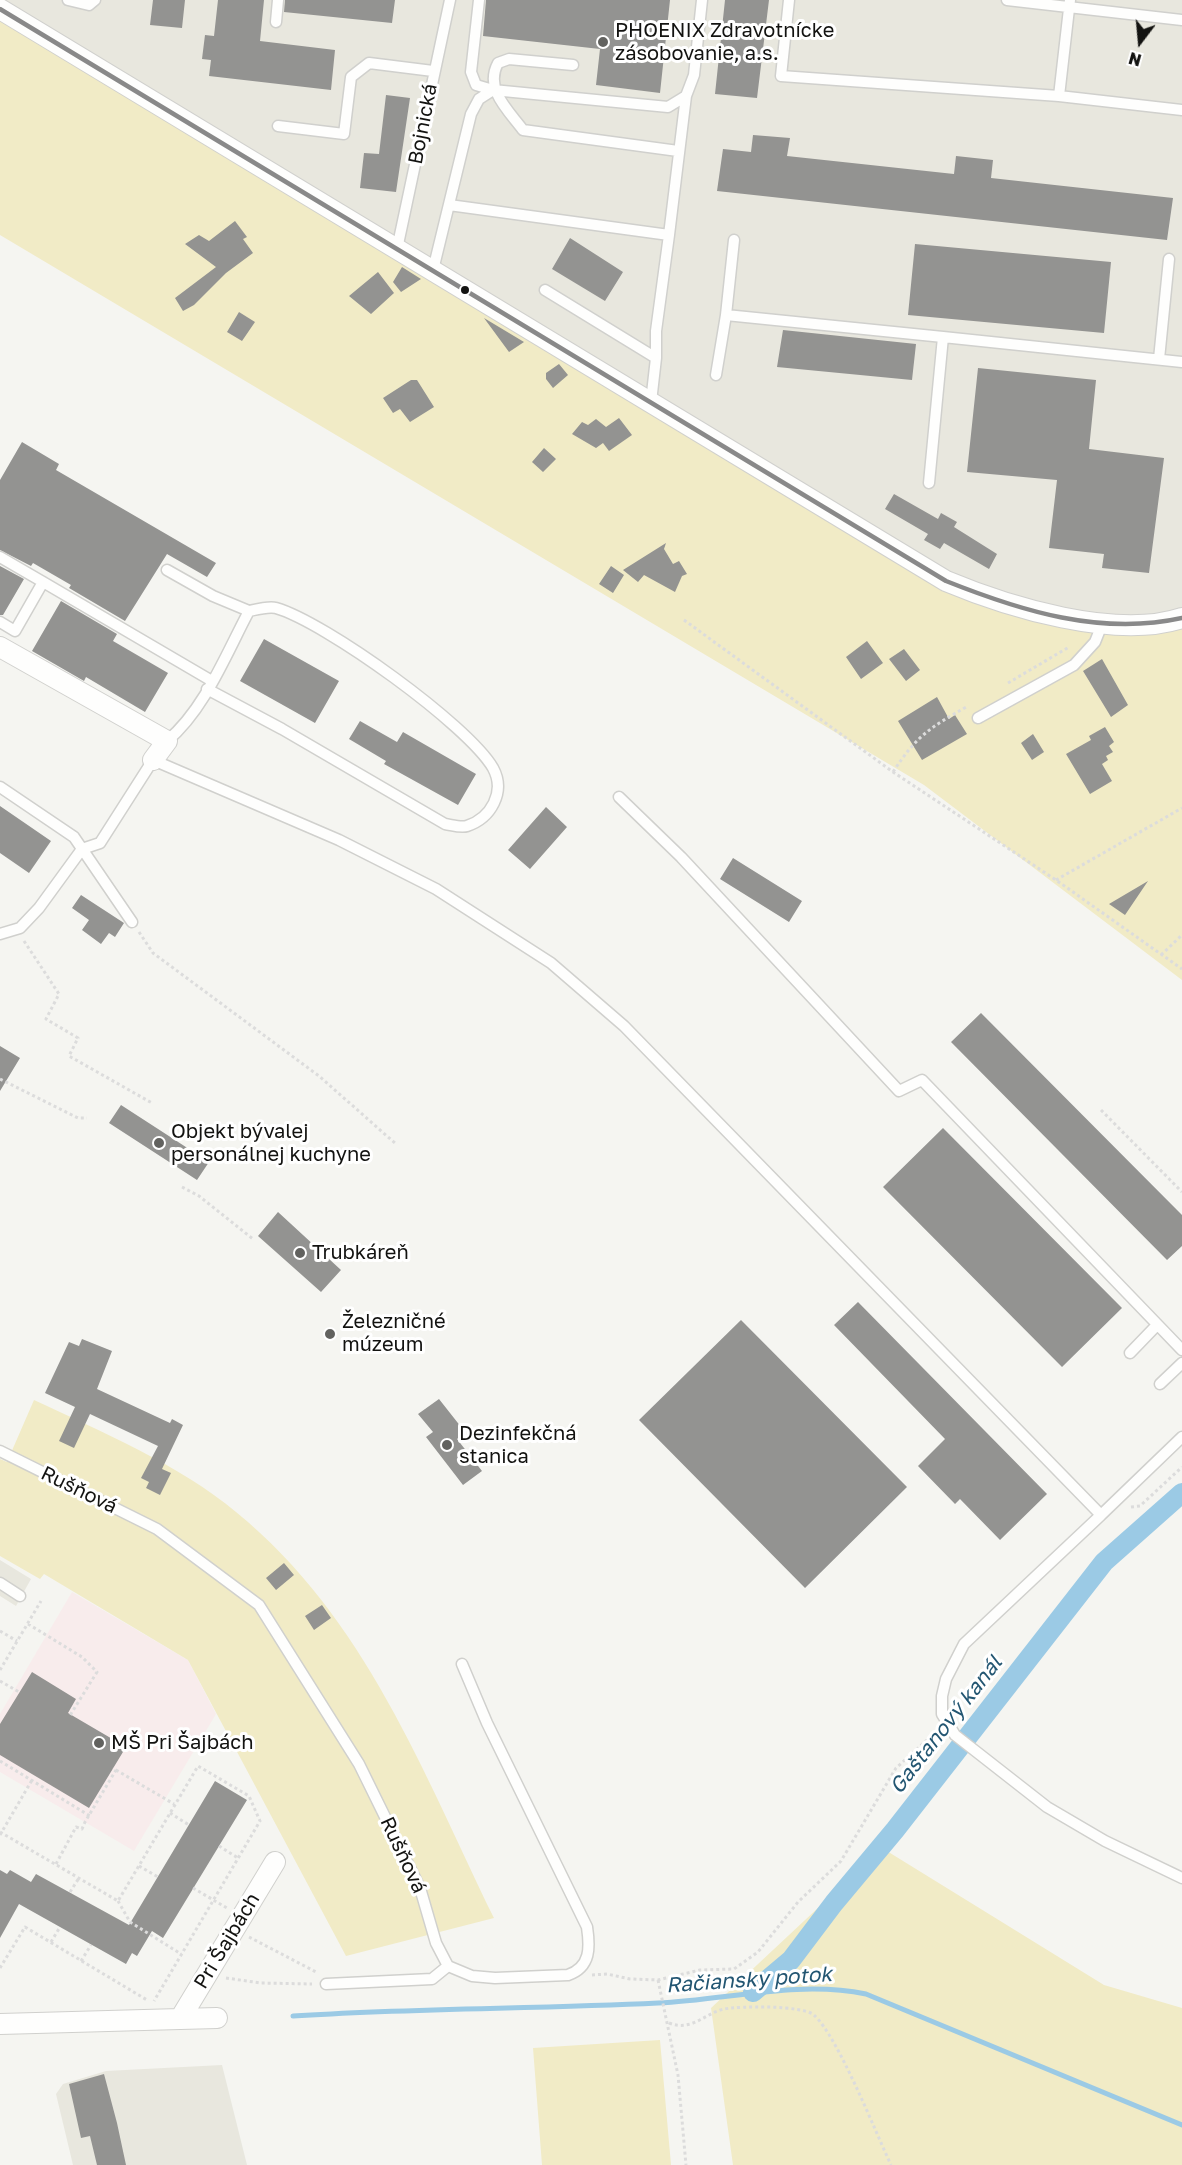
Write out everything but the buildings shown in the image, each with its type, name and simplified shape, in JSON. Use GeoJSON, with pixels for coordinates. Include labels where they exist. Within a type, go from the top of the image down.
{"type":"FeatureCollection","features":[{"type":"Feature","properties":{"kind":"street"},"geometry":{"type":"LineString","coordinates":[[0,9],[946,581],[985,597],[1028,610],[1103,622],[1160,624],[1182,618]]}},
{"type":"Feature","properties":{"kind":"street"},"geometry":{"type":"LineString","coordinates":[[0,647],[166,741],[153,760]]}},
{"type":"Feature","properties":{"kind":"street","name":"Pri Šajbách"},"geometry":{"type":"LineString","coordinates":[[180,2019],[274,1862]]}},
{"type":"Feature","properties":{"kind":"street","name":"Pri Šajbách"},"geometry":{"type":"LineString","coordinates":[[0,2024],[217,2018]]}},
{"type":"Feature","properties":{"kind":"lane"},"geometry":{"type":"LineString","coordinates":[[68,0],[88,5],[95,0]]}},
{"type":"Feature","properties":{"kind":"lane"},"geometry":{"type":"LineString","coordinates":[[276,22],[278,0]]}},
{"type":"Feature","properties":{"kind":"lane","name":"Bojnická"},"geometry":{"type":"LineString","coordinates":[[397,249],[433,71],[450,0]]}},
{"type":"Feature","properties":{"kind":"lane"},"geometry":{"type":"LineString","coordinates":[[479,0],[471,72],[476,85],[493,90],[668,108],[686,96]]}},
{"type":"Feature","properties":{"kind":"lane"},"geometry":{"type":"LineString","coordinates":[[651,402],[656,358],[656,331],[678,151],[686,96],[694,75],[702,0]]}},
{"type":"Feature","properties":{"kind":"lane"},"geometry":{"type":"LineString","coordinates":[[789,0],[781,76],[1059,96],[1182,110]]}},
{"type":"Feature","properties":{"kind":"lane"},"geometry":{"type":"LineString","coordinates":[[1007,0],[1069,4],[1182,20]]}},
{"type":"Feature","properties":{"kind":"lane"},"geometry":{"type":"LineString","coordinates":[[1059,96],[1069,4]]}},
{"type":"Feature","properties":{"kind":"lane"},"geometry":{"type":"LineString","coordinates":[[573,65],[509,59],[498,63],[494,70],[493,90],[523,130],[678,151]]}},
{"type":"Feature","properties":{"kind":"lane"},"geometry":{"type":"LineString","coordinates":[[278,126],[344,134],[351,77],[369,63],[433,71]]}},
{"type":"Feature","properties":{"kind":"lane"},"geometry":{"type":"LineString","coordinates":[[433,270],[471,114],[479,99],[493,90]]}},
{"type":"Feature","properties":{"kind":"lane"},"geometry":{"type":"LineString","coordinates":[[449,205],[669,235]]}},
{"type":"Feature","properties":{"kind":"lane"},"geometry":{"type":"LineString","coordinates":[[716,375],[735,240]]}},
{"type":"Feature","properties":{"kind":"lane"},"geometry":{"type":"LineString","coordinates":[[1159,359],[1169,259]]}},
{"type":"Feature","properties":{"kind":"lane"},"geometry":{"type":"LineString","coordinates":[[545,290],[656,358]]}},
{"type":"Feature","properties":{"kind":"lane"},"geometry":{"type":"LineString","coordinates":[[726,315],[1182,362]]}},
{"type":"Feature","properties":{"kind":"lane"},"geometry":{"type":"LineString","coordinates":[[929,483],[943,337]]}},
{"type":"Feature","properties":{"kind":"lane"},"geometry":{"type":"LineString","coordinates":[[0,557],[282,729],[445,824],[465,827],[486,816],[498,797],[494,769],[462,731],[338,638],[274,607],[249,611],[213,596],[167,570]]}},
{"type":"Feature","properties":{"kind":"lane"},"geometry":{"type":"LineString","coordinates":[[0,622],[15,631],[43,582]]}},
{"type":"Feature","properties":{"kind":"lane"},"geometry":{"type":"LineString","coordinates":[[166,741],[180,730],[209,685],[249,611]]}},
{"type":"Feature","properties":{"kind":"lane"},"geometry":{"type":"LineString","coordinates":[[978,718],[1074,665],[1095,642],[1103,622]]}},
{"type":"Feature","properties":{"kind":"lane"},"geometry":{"type":"LineString","coordinates":[[0,934],[15,931],[30,919],[82,849],[100,843],[153,760],[339,840],[398,869],[436,889],[551,963],[624,1026],[1103,1513]]}},
{"type":"Feature","properties":{"kind":"lane"},"geometry":{"type":"LineString","coordinates":[[0,787],[74,837],[132,922]]}},
{"type":"Feature","properties":{"kind":"lane"},"geometry":{"type":"LineString","coordinates":[[619,797],[681,857],[899,1090],[922,1080],[1182,1350]]}},
{"type":"Feature","properties":{"kind":"lane"},"geometry":{"type":"LineString","coordinates":[[1130,1353],[1157,1325]]}},
{"type":"Feature","properties":{"kind":"lane"},"geometry":{"type":"LineString","coordinates":[[1160,1384],[1182,1363]]}},
{"type":"Feature","properties":{"kind":"lane"},"geometry":{"type":"LineString","coordinates":[[1182,1437],[964,1644],[953,1660],[942,1696],[942,1714],[955,1735],[1047,1807],[1105,1841],[1182,1878]]}},
{"type":"Feature","properties":{"kind":"lane","name":"Rušňová"},"geometry":{"type":"LineString","coordinates":[[0,1451],[157,1529],[259,1605],[359,1764],[420,1888],[436,1942],[448,1966]]}},
{"type":"Feature","properties":{"kind":"lane"},"geometry":{"type":"LineString","coordinates":[[0,1583],[20,1596]]}},
{"type":"Feature","properties":{"kind":"lane"},"geometry":{"type":"LineString","coordinates":[[326,1984],[432,1979],[448,1966],[472,1976],[495,1978],[568,1975],[576,1972],[585,1964],[589,1953],[587,1927],[487,1723],[462,1664]]}},
{"type":"Feature","properties":{"kind":"path"},"geometry":{"type":"LineString","coordinates":[[684,620],[893,772],[1056,880],[1182,969]]}},
{"type":"Feature","properties":{"kind":"path"},"geometry":{"type":"LineString","coordinates":[[1056,880],[1182,808]]}},
{"type":"Feature","properties":{"kind":"path"},"geometry":{"type":"LineString","coordinates":[[132,922],[153,952],[319,1076],[396,1144]]}},
{"type":"Feature","properties":{"kind":"path"},"geometry":{"type":"LineString","coordinates":[[15,931],[22,937],[59,994],[46,1019],[78,1038],[69,1056],[152,1103]]}},
{"type":"Feature","properties":{"kind":"path"},"geometry":{"type":"LineString","coordinates":[[1161,955],[1182,935]]}},
{"type":"Feature","properties":{"kind":"path"},"geometry":{"type":"LineString","coordinates":[[0,1079],[78,1118],[87,1118]]}},
{"type":"Feature","properties":{"kind":"path"},"geometry":{"type":"LineString","coordinates":[[1101,1110],[1182,1192]]}},
{"type":"Feature","properties":{"kind":"path"},"geometry":{"type":"LineString","coordinates":[[182,1187],[199,1196],[253,1239]]}},
{"type":"Feature","properties":{"kind":"path"},"geometry":{"type":"LineString","coordinates":[[1103,1513],[1140,1506],[1182,1467]]}},
{"type":"Feature","properties":{"kind":"path"},"geometry":{"type":"LineString","coordinates":[[0,1670],[41,1601]]}},
{"type":"Feature","properties":{"kind":"path"},"geometry":{"type":"LineString","coordinates":[[27,1624],[82,1657],[97,1672],[69,1717]]}},
{"type":"Feature","properties":{"kind":"path"},"geometry":{"type":"LineString","coordinates":[[0,1631],[17,1641]]}},
{"type":"Feature","properties":{"kind":"path"},"geometry":{"type":"LineString","coordinates":[[0,1681],[19,1692]]}},
{"type":"Feature","properties":{"kind":"path"},"geometry":{"type":"LineString","coordinates":[[576,1972],[584,1977],[607,1974],[630,1979],[654,1978],[658,1980],[700,1970],[734,1969],[758,1952],[798,1902],[841,1861],[896,1768],[947,1723]]}},
{"type":"Feature","properties":{"kind":"path"},"geometry":{"type":"LineString","coordinates":[[0,1761],[90,1816]]}},
{"type":"Feature","properties":{"kind":"path"},"geometry":{"type":"LineString","coordinates":[[0,1968],[25,1927],[152,2004],[260,1821],[249,1796],[198,1766],[118,1901]]}},
{"type":"Feature","properties":{"kind":"path"},"geometry":{"type":"LineString","coordinates":[[56,1864],[76,1827],[82,1829],[115,1769],[175,1805]]}},
{"type":"Feature","properties":{"kind":"path"},"geometry":{"type":"LineString","coordinates":[[32,1780],[0,1833],[118,1901],[130,1922],[181,1954]]}},
{"type":"Feature","properties":{"kind":"path"},"geometry":{"type":"LineString","coordinates":[[170,1813],[189,1825]]}},
{"type":"Feature","properties":{"kind":"path"},"geometry":{"type":"LineString","coordinates":[[219,1846],[238,1858]]}},
{"type":"Feature","properties":{"kind":"path"},"geometry":{"type":"LineString","coordinates":[[139,1866],[158,1877]]}},
{"type":"Feature","properties":{"kind":"path"},"geometry":{"type":"LineString","coordinates":[[70,1893],[79,1878]]}},
{"type":"Feature","properties":{"kind":"path"},"geometry":{"type":"LineString","coordinates":[[193,1888],[213,1901],[238,1923],[318,1973],[326,1984]]}},
{"type":"Feature","properties":{"kind":"path"},"geometry":{"type":"LineString","coordinates":[[51,1942],[60,1927]]}},
{"type":"Feature","properties":{"kind":"path"},"geometry":{"type":"LineString","coordinates":[[81,1960],[91,1945]]}},
{"type":"Feature","properties":{"kind":"path"},"geometry":{"type":"LineString","coordinates":[[206,1976],[261,1983],[326,1984]]}},
{"type":"Feature","properties":{"kind":"path"},"geometry":{"type":"LineString","coordinates":[[658,1980],[669,2023],[678,2075],[686,2165]]}},
{"type":"Feature","properties":{"kind":"path"},"geometry":{"type":"LineString","coordinates":[[669,2023],[696,2023],[724,2009],[798,2009],[813,2014],[825,2029],[891,2165]]}},
{"type":"Feature","properties":{"kind":"shaded area"},"geometry":{"type":"Polygon","coordinates":[[[0,0],[1182,0],[1182,612],[1167,627],[984,603],[0,0]]]}},
{"type":"Feature","properties":{"kind":"shaded area"},"geometry":{"type":"Polygon","coordinates":[[[0,3],[984,603],[1089,628],[1182,612],[1182,980],[924,785],[0,235],[0,3]]]}},
{"type":"Feature","properties":{"kind":"shaded area"},"geometry":{"type":"Polygon","coordinates":[[[34,1400],[139,1450],[190,1479],[236,1512],[281,1554],[321,1600],[356,1649],[387,1700],[494,1918],[346,1956],[188,1660],[44,1574],[40,1579],[0,1556],[0,1459],[7,1462],[34,1400]]]}},
{"type":"Feature","properties":{"kind":"shaded area"},"geometry":{"type":"Polygon","coordinates":[[[0,1560],[31,1579],[16,1606],[0,1596],[0,1560]]]}},
{"type":"Feature","properties":{"kind":"shaded area","name":"MŠ Pri Šajbách"},"geometry":{"type":"Polygon","coordinates":[[[72,1592],[188,1660],[216,1714],[134,1851],[0,1772],[0,1714],[72,1592]]]}},
{"type":"Feature","properties":{"kind":"shaded area"},"geometry":{"type":"Polygon","coordinates":[[[882,1848],[1104,1985],[1182,2008],[1182,2165],[733,2165],[711,2008],[882,1848]]]}},
{"type":"Feature","properties":{"kind":"shaded area"},"geometry":{"type":"Polygon","coordinates":[[[660,2040],[671,2165],[542,2165],[533,2048],[660,2040]]]}},
{"type":"Feature","properties":{"kind":"shaded area"},"geometry":{"type":"Polygon","coordinates":[[[222,2065],[247,2165],[73,2165],[56,2094],[63,2084],[106,2071],[222,2065]]]}},
{"type":"Feature","properties":{"kind":"waterway","name":"Gaštanový kanál"},"geometry":{"type":"LineString","coordinates":[[753,1992],[791,1960],[1104,1562],[1182,1493]]}},
{"type":"Feature","properties":{"kind":"waterway","name":"Račiansky potok"},"geometry":{"type":"LineString","coordinates":[[293,2016],[658,2003],[788,1990],[840,1990],[866,1994],[1182,2125]]}},
{"type":"Feature","properties":{"kind":"transit line"},"geometry":{"type":"LineString","coordinates":[[0,9],[946,581],[1003,602],[1062,618],[1122,624],[1152,623],[1182,618]]}},
{"type":"Feature","properties":{"kind":"place","name":"PHOENIX Zdravotnícke zásobovanie, a.s."},"geometry":{"type":"Point","coordinates":[603,42]}},
{"type":"Feature","properties":{"kind":"place","name":"Objekt bývalej personálnej kuchyne"},"geometry":{"type":"Point","coordinates":[159,1143]}},
{"type":"Feature","properties":{"kind":"place","name":"Trubkáreň"},"geometry":{"type":"Point","coordinates":[300,1253]}},
{"type":"Feature","properties":{"kind":"place","name":"Železničné múzeum"},"geometry":{"type":"Point","coordinates":[330,1334]}},
{"type":"Feature","properties":{"kind":"place","name":"Dezinfekčná stanica"},"geometry":{"type":"Point","coordinates":[447,1445]}},
{"type":"Feature","properties":{"kind":"place","name":"MŠ Pri Šajbách"},"geometry":{"type":"Point","coordinates":[99,1743]}}]}
